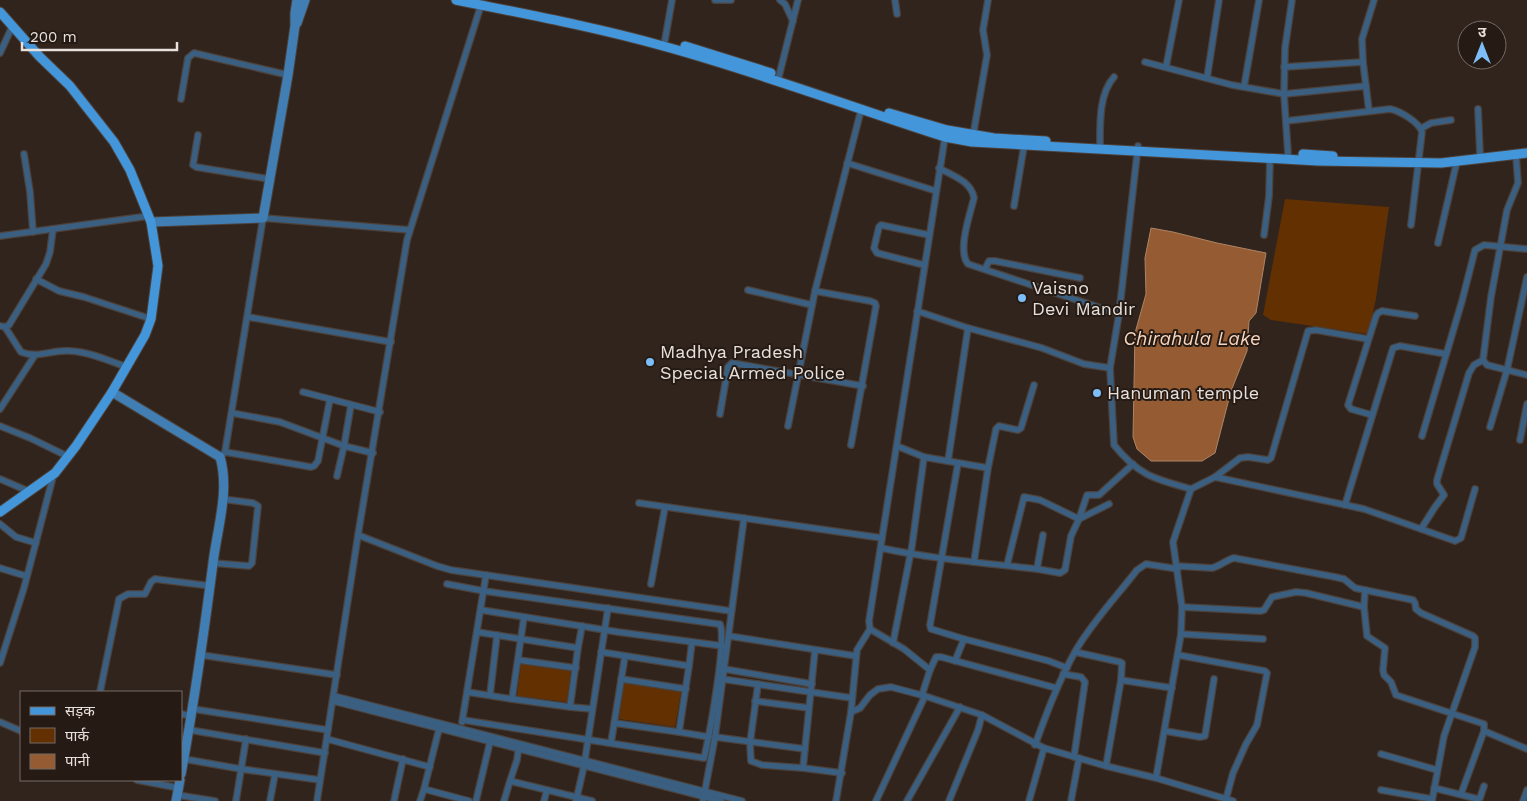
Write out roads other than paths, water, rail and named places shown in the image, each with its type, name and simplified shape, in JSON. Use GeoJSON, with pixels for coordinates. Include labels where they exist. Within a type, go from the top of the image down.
{"type":"FeatureCollection","features":[{"type":"Feature","properties":{"kind":"main road"},"geometry":{"type":"LineString","coordinates":[[456,0],[483,2],[665,40],[718,55],[876,109],[973,138],[1024,146],[1288,154],[1420,161],[1527,147]]}},
{"type":"Feature","properties":{"kind":"main road"},"geometry":{"type":"LineString","coordinates":[[483,2],[663,46],[780,82],[944,137],[1100,144],[1137,149],[1318,161],[1457,161],[1527,153]]}},
{"type":"Feature","properties":{"kind":"main road"},"geometry":{"type":"LineString","coordinates":[[0,12],[39,56],[70,86],[114,142],[130,170],[150,219],[158,266],[151,318],[145,335],[112,392],[76,446],[55,472],[0,512]]}},
{"type":"Feature","properties":{"kind":"street"},"geometry":{"type":"LineString","coordinates":[[182,769],[193,712],[222,499],[223,455],[232,413],[269,179],[288,75],[297,0]]}},
{"type":"Feature","properties":{"kind":"street"},"geometry":{"type":"LineString","coordinates":[[295,26],[306,0]]}},
{"type":"Feature","properties":{"kind":"street"},"geometry":{"type":"LineString","coordinates":[[665,40],[672,0]]}},
{"type":"Feature","properties":{"kind":"street"},"geometry":{"type":"LineString","coordinates":[[714,0],[731,0]]}},
{"type":"Feature","properties":{"kind":"street"},"geometry":{"type":"LineString","coordinates":[[780,0],[785,4],[793,21]]}},
{"type":"Feature","properties":{"kind":"street"},"geometry":{"type":"LineString","coordinates":[[779,76],[798,0]]}},
{"type":"Feature","properties":{"kind":"street"},"geometry":{"type":"LineString","coordinates":[[895,0],[897,14]]}},
{"type":"Feature","properties":{"kind":"street"},"geometry":{"type":"LineString","coordinates":[[973,138],[987,55],[983,30],[988,0]]}},
{"type":"Feature","properties":{"kind":"street"},"geometry":{"type":"LineString","coordinates":[[1166,67],[1179,0]]}},
{"type":"Feature","properties":{"kind":"street"},"geometry":{"type":"LineString","coordinates":[[1206,78],[1220,0]]}},
{"type":"Feature","properties":{"kind":"street"},"geometry":{"type":"LineString","coordinates":[[1244,87],[1259,0]]}},
{"type":"Feature","properties":{"kind":"street"},"geometry":{"type":"LineString","coordinates":[[1288,154],[1284,67],[1292,0]]}},
{"type":"Feature","properties":{"kind":"street"},"geometry":{"type":"LineString","coordinates":[[1369,111],[1362,39],[1374,0]]}},
{"type":"Feature","properties":{"kind":"street"},"geometry":{"type":"LineString","coordinates":[[317,801],[358,535],[410,230],[483,2]]}},
{"type":"Feature","properties":{"kind":"street"},"geometry":{"type":"LineString","coordinates":[[0,53],[12,27]]}},
{"type":"Feature","properties":{"kind":"street"},"geometry":{"type":"LineString","coordinates":[[181,99],[188,58],[194,53],[288,75]]}},
{"type":"Feature","properties":{"kind":"street"},"geometry":{"type":"LineString","coordinates":[[1145,62],[1244,87],[1284,94],[1366,86]]}},
{"type":"Feature","properties":{"kind":"street"},"geometry":{"type":"LineString","coordinates":[[1284,67],[1363,62]]}},
{"type":"Feature","properties":{"kind":"street"},"geometry":{"type":"LineString","coordinates":[[1100,144],[1102,109],[1109,84],[1114,77]]}},
{"type":"Feature","properties":{"kind":"street"},"geometry":{"type":"LineString","coordinates":[[1478,109],[1480,154]]}},
{"type":"Feature","properties":{"kind":"street"},"geometry":{"type":"LineString","coordinates":[[788,426],[815,291],[861,110]]}},
{"type":"Feature","properties":{"kind":"street"},"geometry":{"type":"LineString","coordinates":[[1286,121],[1369,111],[1394,110],[1422,128]]}},
{"type":"Feature","properties":{"kind":"street"},"geometry":{"type":"LineString","coordinates":[[1422,128],[1431,123],[1451,120]]}},
{"type":"Feature","properties":{"kind":"street"},"geometry":{"type":"LineString","coordinates":[[1411,226],[1420,161],[1422,128]]}},
{"type":"Feature","properties":{"kind":"street"},"geometry":{"type":"LineString","coordinates":[[198,135],[193,160],[193,165],[196,167],[269,179]]}},
{"type":"Feature","properties":{"kind":"street"},"geometry":{"type":"LineString","coordinates":[[836,801],[851,712],[857,650],[870,629],[869,621],[944,137]]}},
{"type":"Feature","properties":{"kind":"street"},"geometry":{"type":"LineString","coordinates":[[1014,206],[1024,146]]}},
{"type":"Feature","properties":{"kind":"street"},"geometry":{"type":"LineString","coordinates":[[1137,149],[1110,368],[1114,445],[1133,464],[1153,478],[1191,490]]}},
{"type":"Feature","properties":{"kind":"street"},"geometry":{"type":"LineString","coordinates":[[24,154],[30,192],[33,232]]}},
{"type":"Feature","properties":{"kind":"street"},"geometry":{"type":"LineString","coordinates":[[1516,155],[1519,177],[1518,188],[1507,210],[1491,297],[1483,360],[1487,365],[1527,375]]}},
{"type":"Feature","properties":{"kind":"street"},"geometry":{"type":"LineString","coordinates":[[1264,234],[1270,159]]}},
{"type":"Feature","properties":{"kind":"street"},"geometry":{"type":"LineString","coordinates":[[1438,243],[1457,161]]}},
{"type":"Feature","properties":{"kind":"street"},"geometry":{"type":"LineString","coordinates":[[847,163],[936,191]]}},
{"type":"Feature","properties":{"kind":"street"},"geometry":{"type":"LineString","coordinates":[[939,168],[970,187],[974,198],[963,250],[964,259],[968,264],[1118,314]]}},
{"type":"Feature","properties":{"kind":"street"},"geometry":{"type":"LineString","coordinates":[[0,236],[150,219],[263,218],[410,230]]}},
{"type":"Feature","properties":{"kind":"street"},"geometry":{"type":"LineString","coordinates":[[924,265],[877,253],[874,248],[881,225],[929,235]]}},
{"type":"Feature","properties":{"kind":"street"},"geometry":{"type":"LineString","coordinates":[[53,229],[50,252],[46,264],[9,325],[3,326],[21,352],[35,355],[69,350],[82,352],[127,367]]}},
{"type":"Feature","properties":{"kind":"street"},"geometry":{"type":"LineString","coordinates":[[1422,436],[1475,250],[1484,245],[1527,249]]}},
{"type":"Feature","properties":{"kind":"street"},"geometry":{"type":"LineString","coordinates":[[985,269],[989,261],[995,261],[1080,278]]}},
{"type":"Feature","properties":{"kind":"street"},"geometry":{"type":"LineString","coordinates":[[1490,427],[1507,370],[1527,277]]}},
{"type":"Feature","properties":{"kind":"street"},"geometry":{"type":"LineString","coordinates":[[36,280],[65,293],[151,318]]}},
{"type":"Feature","properties":{"kind":"street"},"geometry":{"type":"LineString","coordinates":[[748,290],[812,305]]}},
{"type":"Feature","properties":{"kind":"street"},"geometry":{"type":"LineString","coordinates":[[815,291],[875,302],[876,306],[851,445]]}},
{"type":"Feature","properties":{"kind":"street"},"geometry":{"type":"LineString","coordinates":[[917,311],[968,328],[1042,348],[1084,364],[1110,368]]}},
{"type":"Feature","properties":{"kind":"street"},"geometry":{"type":"LineString","coordinates":[[1372,415],[1351,408],[1348,405],[1376,316],[1380,312],[1415,316]]}},
{"type":"Feature","properties":{"kind":"street"},"geometry":{"type":"LineString","coordinates":[[248,317],[391,342]]}},
{"type":"Feature","properties":{"kind":"street"},"geometry":{"type":"LineString","coordinates":[[948,461],[968,328]]}},
{"type":"Feature","properties":{"kind":"street"},"geometry":{"type":"LineString","coordinates":[[1156,778],[1181,634],[1182,607],[1173,542],[1191,490],[1215,477],[1240,458],[1248,457],[1268,460],[1272,458],[1308,331],[1316,330],[1368,338]]}},
{"type":"Feature","properties":{"kind":"street"},"geometry":{"type":"LineString","coordinates":[[1345,505],[1393,348],[1400,346],[1446,354]]}},
{"type":"Feature","properties":{"kind":"street"},"geometry":{"type":"LineString","coordinates":[[0,409],[35,355]]}},
{"type":"Feature","properties":{"kind":"street"},"geometry":{"type":"LineString","coordinates":[[1421,529],[1434,507],[1444,495],[1437,484],[1437,480],[1469,373],[1474,365],[1483,360]]}},
{"type":"Feature","properties":{"kind":"street"},"geometry":{"type":"LineString","coordinates":[[720,414],[728,367],[732,363],[863,386]]}},
{"type":"Feature","properties":{"kind":"street"},"geometry":{"type":"LineString","coordinates":[[974,562],[988,468],[996,429],[999,426],[1018,430],[1021,428],[1034,385]]}},
{"type":"Feature","properties":{"kind":"street"},"geometry":{"type":"LineString","coordinates":[[112,392],[223,455],[311,467],[318,461],[330,399]]}},
{"type":"Feature","properties":{"kind":"street"},"geometry":{"type":"LineString","coordinates":[[303,392],[380,412]]}},
{"type":"Feature","properties":{"kind":"street"},"geometry":{"type":"LineString","coordinates":[[337,476],[351,404]]}},
{"type":"Feature","properties":{"kind":"street"},"geometry":{"type":"LineString","coordinates":[[1520,440],[1527,404]]}},
{"type":"Feature","properties":{"kind":"street"},"geometry":{"type":"LineString","coordinates":[[232,413],[280,422],[344,446],[373,452]]}},
{"type":"Feature","properties":{"kind":"street"},"geometry":{"type":"LineString","coordinates":[[0,426],[67,456]]}},
{"type":"Feature","properties":{"kind":"street"},"geometry":{"type":"LineString","coordinates":[[897,446],[924,457],[988,468]]}},
{"type":"Feature","properties":{"kind":"street"},"geometry":{"type":"LineString","coordinates":[[893,643],[910,554],[924,457]]}},
{"type":"Feature","properties":{"kind":"street"},"geometry":{"type":"LineString","coordinates":[[958,463],[930,628],[964,640],[1049,661],[1067,668]]}},
{"type":"Feature","properties":{"kind":"street"},"geometry":{"type":"LineString","coordinates":[[881,548],[910,554],[1060,573],[1066,570],[1071,536],[1087,495],[1099,495],[1133,464]]}},
{"type":"Feature","properties":{"kind":"street"},"geometry":{"type":"LineString","coordinates":[[0,663],[55,472]]}},
{"type":"Feature","properties":{"kind":"street"},"geometry":{"type":"LineString","coordinates":[[1215,477],[1364,509],[1455,541],[1460,540],[1474,489]]}},
{"type":"Feature","properties":{"kind":"street"},"geometry":{"type":"LineString","coordinates":[[0,479],[28,491]]}},
{"type":"Feature","properties":{"kind":"street"},"geometry":{"type":"LineString","coordinates":[[1008,566],[1024,497],[1040,500],[1079,519]]}},
{"type":"Feature","properties":{"kind":"street"},"geometry":{"type":"LineString","coordinates":[[213,563],[249,566],[252,563],[258,506],[253,503],[222,499]]}},
{"type":"Feature","properties":{"kind":"street"},"geometry":{"type":"LineString","coordinates":[[640,503],[882,538]]}},
{"type":"Feature","properties":{"kind":"street"},"geometry":{"type":"LineString","coordinates":[[1079,519],[1109,504]]}},
{"type":"Feature","properties":{"kind":"street"},"geometry":{"type":"LineString","coordinates":[[651,584],[665,507]]}},
{"type":"Feature","properties":{"kind":"street"},"geometry":{"type":"LineString","coordinates":[[704,797],[724,646],[729,636],[744,518]]}},
{"type":"Feature","properties":{"kind":"street"},"geometry":{"type":"LineString","coordinates":[[0,524],[16,537],[36,543]]}},
{"type":"Feature","properties":{"kind":"street"},"geometry":{"type":"LineString","coordinates":[[358,535],[451,570],[731,612]]}},
{"type":"Feature","properties":{"kind":"street"},"geometry":{"type":"LineString","coordinates":[[1037,569],[1043,535]]}},
{"type":"Feature","properties":{"kind":"street"},"geometry":{"type":"LineString","coordinates":[[1036,745],[1056,688],[1075,652],[1098,619],[1137,570],[1146,564],[1178,568],[1212,568],[1229,559],[1244,559],[1335,577],[1344,580],[1355,588],[1413,600],[1416,603],[1416,609],[1421,613],[1475,638],[1475,647],[1444,736],[1432,800],[1381,790]]}},
{"type":"Feature","properties":{"kind":"street"},"geometry":{"type":"LineString","coordinates":[[0,568],[26,576]]}},
{"type":"Feature","properties":{"kind":"street"},"geometry":{"type":"LineString","coordinates":[[461,729],[486,575]]}},
{"type":"Feature","properties":{"kind":"street"},"geometry":{"type":"LineString","coordinates":[[100,691],[115,610],[119,599],[128,594],[145,594],[151,582],[155,579],[210,586]]}},
{"type":"Feature","properties":{"kind":"street"},"geometry":{"type":"LineString","coordinates":[[447,584],[484,591],[720,624],[722,628],[724,669],[712,737],[704,758],[463,720]]}},
{"type":"Feature","properties":{"kind":"street"},"geometry":{"type":"LineString","coordinates":[[1366,590],[1364,607],[1367,636],[1385,648],[1384,675],[1391,682],[1396,695],[1484,724],[1484,732],[1461,794]]}},
{"type":"Feature","properties":{"kind":"street"},"geometry":{"type":"LineString","coordinates":[[1182,607],[1260,611],[1264,610],[1272,597],[1296,592],[1306,592],[1364,607]]}},
{"type":"Feature","properties":{"kind":"street"},"geometry":{"type":"LineString","coordinates":[[576,799],[584,764],[608,608]]}},
{"type":"Feature","properties":{"kind":"street"},"geometry":{"type":"LineString","coordinates":[[481,610],[604,630],[724,646]]}},
{"type":"Feature","properties":{"kind":"street"},"geometry":{"type":"LineString","coordinates":[[512,699],[524,617]]}},
{"type":"Feature","properties":{"kind":"street"},"geometry":{"type":"LineString","coordinates":[[570,707],[582,626]]}},
{"type":"Feature","properties":{"kind":"street"},"geometry":{"type":"LineString","coordinates":[[870,629],[930,670]]}},
{"type":"Feature","properties":{"kind":"street"},"geometry":{"type":"LineString","coordinates":[[477,632],[578,648]]}},
{"type":"Feature","properties":{"kind":"street"},"geometry":{"type":"LineString","coordinates":[[1181,634],[1263,639]]}},
{"type":"Feature","properties":{"kind":"street"},"geometry":{"type":"LineString","coordinates":[[490,695],[497,635]]}},
{"type":"Feature","properties":{"kind":"street"},"geometry":{"type":"LineString","coordinates":[[729,636],[856,656]]}},
{"type":"Feature","properties":{"kind":"street"},"geometry":{"type":"LineString","coordinates":[[955,660],[964,640]]}},
{"type":"Feature","properties":{"kind":"street"},"geometry":{"type":"LineString","coordinates":[[679,732],[692,642]]}},
{"type":"Feature","properties":{"kind":"street"},"geometry":{"type":"LineString","coordinates":[[803,768],[815,650]]}},
{"type":"Feature","properties":{"kind":"street"},"geometry":{"type":"LineString","coordinates":[[601,652],[689,666]]}},
{"type":"Feature","properties":{"kind":"street"},"geometry":{"type":"LineString","coordinates":[[1075,652],[1122,664],[1106,766]]}},
{"type":"Feature","properties":{"kind":"street"},"geometry":{"type":"LineString","coordinates":[[201,655],[337,675]]}},
{"type":"Feature","properties":{"kind":"street"},"geometry":{"type":"LineString","coordinates":[[1178,655],[1268,673],[1257,725],[1246,744],[1226,799]]}},
{"type":"Feature","properties":{"kind":"street"},"geometry":{"type":"LineString","coordinates":[[611,743],[625,656]]}},
{"type":"Feature","properties":{"kind":"street"},"geometry":{"type":"LineString","coordinates":[[876,801],[924,695],[930,670],[938,656],[1056,688]]}},
{"type":"Feature","properties":{"kind":"street"},"geometry":{"type":"LineString","coordinates":[[518,660],[576,668]]}},
{"type":"Feature","properties":{"kind":"street"},"geometry":{"type":"LineString","coordinates":[[724,669],[812,684]]}},
{"type":"Feature","properties":{"kind":"street"},"geometry":{"type":"LineString","coordinates":[[1064,674],[1081,677],[1085,682],[1072,801]]}},
{"type":"Feature","properties":{"kind":"street"},"geometry":{"type":"LineString","coordinates":[[621,679],[686,689]]}},
{"type":"Feature","properties":{"kind":"street"},"geometry":{"type":"LineString","coordinates":[[722,679],[852,698]]}},
{"type":"Feature","properties":{"kind":"street"},"geometry":{"type":"LineString","coordinates":[[1164,731],[1200,737],[1205,736],[1214,679]]}},
{"type":"Feature","properties":{"kind":"street"},"geometry":{"type":"LineString","coordinates":[[1121,680],[1172,688]]}},
{"type":"Feature","properties":{"kind":"street"},"geometry":{"type":"LineString","coordinates":[[758,684],[750,743],[750,758],[754,763],[842,773]]}},
{"type":"Feature","properties":{"kind":"street"},"geometry":{"type":"LineString","coordinates":[[851,712],[864,704],[870,695],[878,689],[891,687],[924,695],[982,715],[1044,748],[1233,801]]}},
{"type":"Feature","properties":{"kind":"street"},"geometry":{"type":"LineString","coordinates":[[468,692],[592,710]]}},
{"type":"Feature","properties":{"kind":"street"},"geometry":{"type":"LineString","coordinates":[[333,698],[439,729],[519,747]]}},
{"type":"Feature","properties":{"kind":"street"},"geometry":{"type":"LineString","coordinates":[[333,698],[461,729],[519,747],[721,801]]}},
{"type":"Feature","properties":{"kind":"street"},"geometry":{"type":"LineString","coordinates":[[756,701],[809,708]]}},
{"type":"Feature","properties":{"kind":"street"},"geometry":{"type":"LineString","coordinates":[[907,801],[960,707]]}},
{"type":"Feature","properties":{"kind":"street"},"geometry":{"type":"LineString","coordinates":[[182,714],[193,712],[328,730]]}},
{"type":"Feature","properties":{"kind":"street"},"geometry":{"type":"LineString","coordinates":[[949,801],[978,730],[982,715]]}},
{"type":"Feature","properties":{"kind":"street"},"geometry":{"type":"LineString","coordinates":[[0,722],[20,731]]}},
{"type":"Feature","properties":{"kind":"street"},"geometry":{"type":"LineString","coordinates":[[614,722],[750,743],[805,749]]}},
{"type":"Feature","properties":{"kind":"street"},"geometry":{"type":"LineString","coordinates":[[420,801],[439,729]]}},
{"type":"Feature","properties":{"kind":"street"},"geometry":{"type":"LineString","coordinates":[[190,730],[325,752]]}},
{"type":"Feature","properties":{"kind":"street"},"geometry":{"type":"LineString","coordinates":[[1484,732],[1527,749]]}},
{"type":"Feature","properties":{"kind":"street"},"geometry":{"type":"LineString","coordinates":[[236,801],[246,739]]}},
{"type":"Feature","properties":{"kind":"street"},"geometry":{"type":"LineString","coordinates":[[327,739],[430,767]]}},
{"type":"Feature","properties":{"kind":"street"},"geometry":{"type":"LineString","coordinates":[[476,801],[490,742]]}},
{"type":"Feature","properties":{"kind":"street"},"geometry":{"type":"LineString","coordinates":[[504,801],[519,747]]}},
{"type":"Feature","properties":{"kind":"street"},"geometry":{"type":"LineString","coordinates":[[1029,801],[1044,748]]}},
{"type":"Feature","properties":{"kind":"street"},"geometry":{"type":"LineString","coordinates":[[1381,754],[1437,770]]}},
{"type":"Feature","properties":{"kind":"street"},"geometry":{"type":"LineString","coordinates":[[184,759],[320,780]]}},
{"type":"Feature","properties":{"kind":"street"},"geometry":{"type":"LineString","coordinates":[[394,801],[403,759]]}},
{"type":"Feature","properties":{"kind":"street"},"geometry":{"type":"LineString","coordinates":[[270,801],[275,774]]}},
{"type":"Feature","properties":{"kind":"street"},"geometry":{"type":"LineString","coordinates":[[510,780],[576,799],[592,801]]}},
{"type":"Feature","properties":{"kind":"street"},"geometry":{"type":"LineString","coordinates":[[143,781],[214,801]]}},
{"type":"Feature","properties":{"kind":"street"},"geometry":{"type":"LineString","coordinates":[[1434,788],[1478,799],[1484,786]]}},
{"type":"Feature","properties":{"kind":"street"},"geometry":{"type":"LineString","coordinates":[[424,789],[451,798],[469,801]]}},
{"type":"Feature","properties":{"kind":"street"},"geometry":{"type":"LineString","coordinates":[[544,801],[547,790]]}},
{"type":"Feature","properties":{"kind":"street"},"geometry":{"type":"LineString","coordinates":[[1524,801],[1527,790]]}},
{"type":"Feature","properties":{"kind":"street"},"geometry":{"type":"LineString","coordinates":[[704,797],[742,801]]}},
{"type":"Feature","properties":{"kind":"water","name":"Chirahula Lake"},"geometry":{"type":"Polygon","coordinates":[[[1151,228],[1266,253],[1256,313],[1249,321],[1247,351],[1231,391],[1215,453],[1202,461],[1151,461],[1137,449],[1133,437],[1135,333],[1146,294],[1145,258],[1151,228]]]}},
{"type":"Feature","properties":{"kind":"place","name":"Vaisno Devi Mandir"},"geometry":{"type":"Point","coordinates":[1022,298]}},
{"type":"Feature","properties":{"kind":"place","name":"Madhya Pradesh Special Armed Police"},"geometry":{"type":"Point","coordinates":[650,362]}},
{"type":"Feature","properties":{"kind":"place","name":"Hanuman temple"},"geometry":{"type":"Point","coordinates":[1097,393]}}]}
